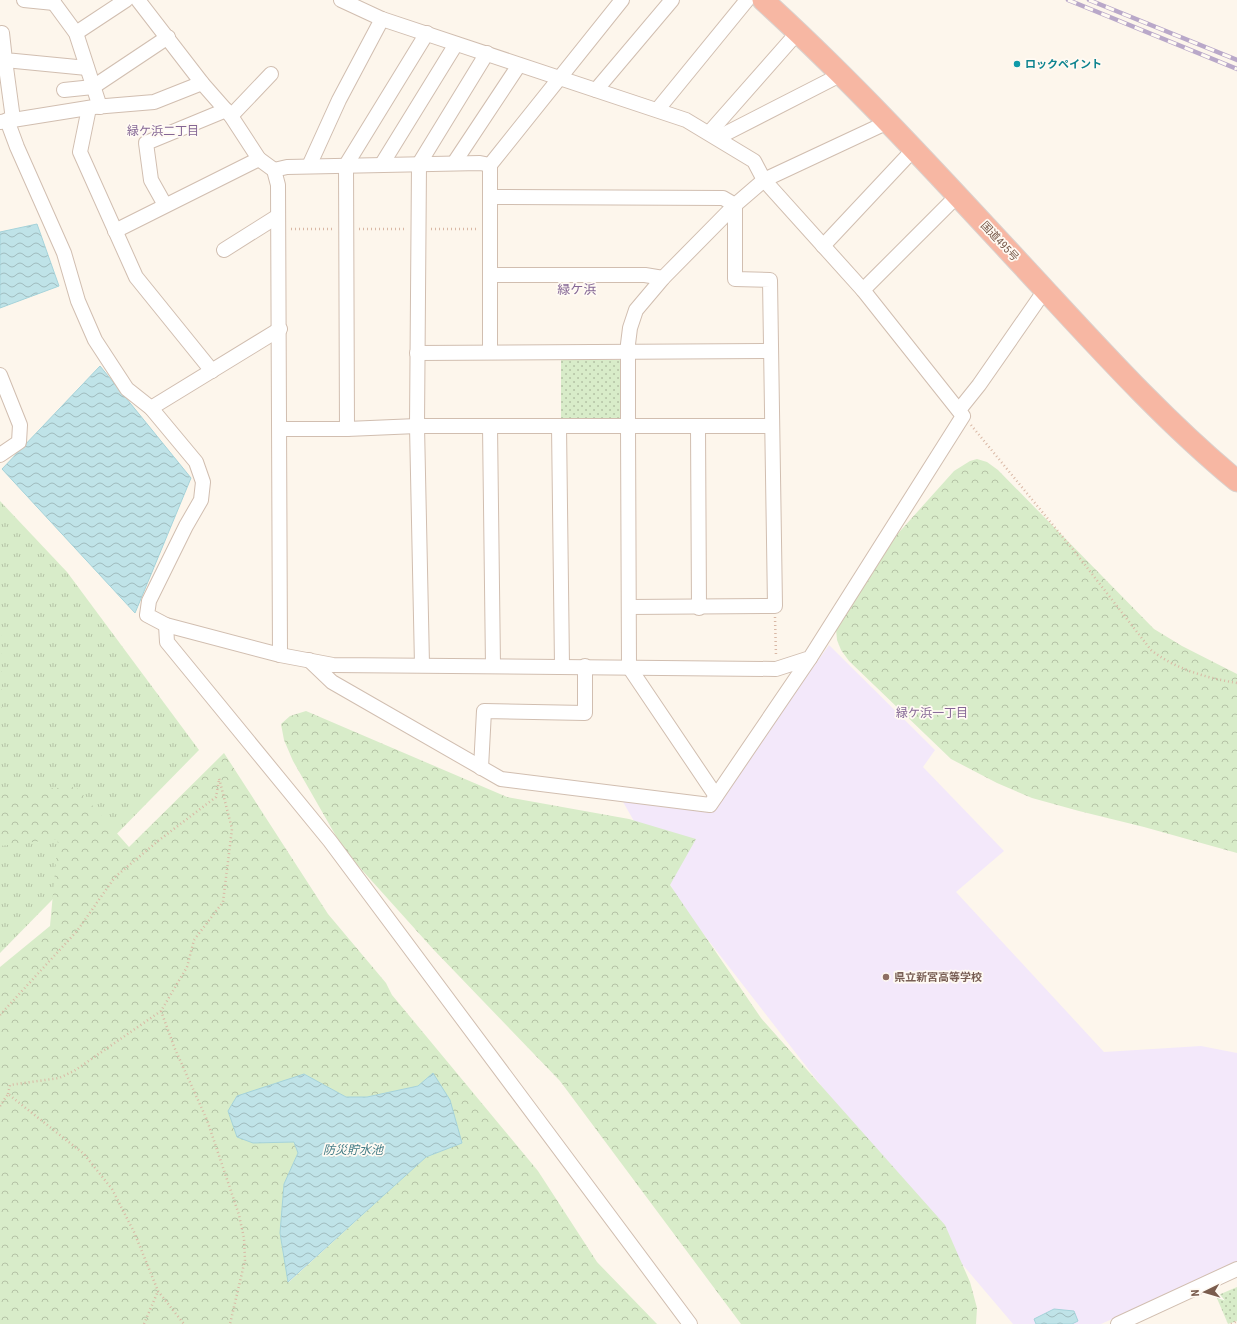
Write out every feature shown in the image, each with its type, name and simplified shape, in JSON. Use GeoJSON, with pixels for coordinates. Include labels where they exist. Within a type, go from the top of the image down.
{"type":"FeatureCollection","features":[{"type":"Feature","properties":{"kind":"highway","name":"国道495号"},"geometry":{"type":"LineString","coordinates":[[763,0],[842,74],[914,149],[1126,378],[1200,450],[1237,481]]}},
{"type":"Feature","properties":{"kind":"street"},"geometry":{"type":"LineString","coordinates":[[24,0],[53,2],[76,33],[93,87],[94,107],[80,152],[136,277],[212,370]]}},
{"type":"Feature","properties":{"kind":"street"},"geometry":{"type":"LineString","coordinates":[[76,33],[126,0]]}},
{"type":"Feature","properties":{"kind":"street"},"geometry":{"type":"LineString","coordinates":[[138,0],[202,83],[229,113],[259,159],[274,170],[278,185],[280,329],[280,655]]}},
{"type":"Feature","properties":{"kind":"street"},"geometry":{"type":"LineString","coordinates":[[340,0],[382,19],[519,65],[658,109],[686,120],[754,161],[764,180],[863,290],[961,413]]}},
{"type":"Feature","properties":{"kind":"street"},"geometry":{"type":"LineString","coordinates":[[490,351],[490,165],[622,0]]}},
{"type":"Feature","properties":{"kind":"street"},"geometry":{"type":"LineString","coordinates":[[596,90],[672,0]]}},
{"type":"Feature","properties":{"kind":"street"},"geometry":{"type":"LineString","coordinates":[[658,109],[747,0]]}},
{"type":"Feature","properties":{"kind":"street"},"geometry":{"type":"LineString","coordinates":[[309,166],[339,100],[382,19]]}},
{"type":"Feature","properties":{"kind":"street"},"geometry":{"type":"LineString","coordinates":[[713,135],[798,32]]}},
{"type":"Feature","properties":{"kind":"street"},"geometry":{"type":"LineString","coordinates":[[346,429],[346,165],[427,33]]}},
{"type":"Feature","properties":{"kind":"street"},"geometry":{"type":"LineString","coordinates":[[2,34],[5,60],[7,120],[17,147],[64,253],[78,301],[95,340],[128,389],[151,408],[196,462],[203,482],[201,500],[186,526],[149,601],[147,615],[166,625],[280,655],[333,665],[585,666],[776,669],[810,658]]}},
{"type":"Feature","properties":{"kind":"street"},"geometry":{"type":"LineString","coordinates":[[64,90],[93,87],[168,38]]}},
{"type":"Feature","properties":{"kind":"street"},"geometry":{"type":"LineString","coordinates":[[382,164],[456,44]]}},
{"type":"Feature","properties":{"kind":"street"},"geometry":{"type":"LineString","coordinates":[[422,666],[417,353],[419,164],[487,54]]}},
{"type":"Feature","properties":{"kind":"street"},"geometry":{"type":"LineString","coordinates":[[5,60],[87,68]]}},
{"type":"Feature","properties":{"kind":"street"},"geometry":{"type":"LineString","coordinates":[[454,164],[519,65]]}},
{"type":"Feature","properties":{"kind":"street"},"geometry":{"type":"LineString","coordinates":[[165,205],[151,180],[146,143],[229,113],[271,74]]}},
{"type":"Feature","properties":{"kind":"street"},"geometry":{"type":"LineString","coordinates":[[713,135],[842,74]]}},
{"type":"Feature","properties":{"kind":"street"},"geometry":{"type":"LineString","coordinates":[[7,120],[94,107],[154,102],[202,83]]}},
{"type":"Feature","properties":{"kind":"street"},"geometry":{"type":"LineString","coordinates":[[716,796],[629,667],[628,353],[630,328],[636,310],[663,278],[735,205],[764,180],[888,122]]}},
{"type":"Feature","properties":{"kind":"street"},"geometry":{"type":"LineString","coordinates":[[823,246],[914,149]]}},
{"type":"Feature","properties":{"kind":"street"},"geometry":{"type":"LineString","coordinates":[[115,231],[259,159]]}},
{"type":"Feature","properties":{"kind":"street"},"geometry":{"type":"LineString","coordinates":[[274,170],[287,167],[382,164],[480,163],[490,165]]}},
{"type":"Feature","properties":{"kind":"street"},"geometry":{"type":"LineString","coordinates":[[863,290],[957,196]]}},
{"type":"Feature","properties":{"kind":"street"},"geometry":{"type":"LineString","coordinates":[[491,197],[723,198],[735,205]]}},
{"type":"Feature","properties":{"kind":"street"},"geometry":{"type":"LineString","coordinates":[[629,607],[699,608],[775,606],[771,426],[770,280],[735,279],[735,205]]}},
{"type":"Feature","properties":{"kind":"street"},"geometry":{"type":"LineString","coordinates":[[224,250],[278,223]]}},
{"type":"Feature","properties":{"kind":"street"},"geometry":{"type":"LineString","coordinates":[[491,275],[645,274],[663,278]]}},
{"type":"Feature","properties":{"kind":"street"},"geometry":{"type":"LineString","coordinates":[[308,660],[332,682],[501,779],[710,806],[810,658],[961,413],[1045,290]]}},
{"type":"Feature","properties":{"kind":"street"},"geometry":{"type":"LineString","coordinates":[[151,408],[280,329]]}},
{"type":"Feature","properties":{"kind":"street"},"geometry":{"type":"LineString","coordinates":[[417,353],[490,351],[628,353],[771,351]]}},
{"type":"Feature","properties":{"kind":"street"},"geometry":{"type":"LineString","coordinates":[[0,375],[20,425],[18,442],[0,455]]}},
{"type":"Feature","properties":{"kind":"street"},"geometry":{"type":"LineString","coordinates":[[280,429],[346,429],[418,426],[771,426]]}},
{"type":"Feature","properties":{"kind":"street"},"geometry":{"type":"LineString","coordinates":[[490,426],[493,666]]}},
{"type":"Feature","properties":{"kind":"street"},"geometry":{"type":"LineString","coordinates":[[559,426],[562,666]]}},
{"type":"Feature","properties":{"kind":"street"},"geometry":{"type":"LineString","coordinates":[[698,427],[699,608]]}},
{"type":"Feature","properties":{"kind":"street"},"geometry":{"type":"LineString","coordinates":[[166,625],[167,642],[330,841],[690,1324]]}},
{"type":"Feature","properties":{"kind":"street"},"geometry":{"type":"LineString","coordinates":[[481,768],[484,711],[585,713],[585,666]]}},
{"type":"Feature","properties":{"kind":"street"},"geometry":{"type":"LineString","coordinates":[[1118,1324],[1237,1270]]}},
{"type":"Feature","properties":{"kind":"path"},"geometry":{"type":"LineString","coordinates":[[278,223],[346,229],[491,229]]}},
{"type":"Feature","properties":{"kind":"path"},"geometry":{"type":"LineString","coordinates":[[961,413],[1075,552],[1151,650],[1163,660],[1211,678],[1237,683]]}},
{"type":"Feature","properties":{"kind":"path"},"geometry":{"type":"LineString","coordinates":[[775,606],[776,669]]}},
{"type":"Feature","properties":{"kind":"path"},"geometry":{"type":"LineString","coordinates":[[0,1015],[77,931],[115,878],[158,841],[216,797],[219,778],[232,829],[223,902],[194,940],[187,967],[161,1010],[74,1071],[59,1078],[10,1085],[8,1094],[0,1106]]}},
{"type":"Feature","properties":{"kind":"path"},"geometry":{"type":"LineString","coordinates":[[161,1010],[175,1049],[207,1120],[240,1215],[244,1238],[244,1260],[230,1324]]}},
{"type":"Feature","properties":{"kind":"path"},"geometry":{"type":"LineString","coordinates":[[8,1094],[84,1154],[112,1189],[134,1232],[158,1291],[184,1324]]}},
{"type":"Feature","properties":{"kind":"path"},"geometry":{"type":"LineString","coordinates":[[144,1324],[158,1291]]}},
{"type":"Feature","properties":{"kind":"path"},"geometry":{"type":"LineString","coordinates":[[1231,1324],[1237,1321]]}},
{"type":"Feature","properties":{"kind":"shaded area","name":"県立新宮高等学校"},"geometry":{"type":"Polygon","coordinates":[[[829,645],[935,750],[923,767],[1004,851],[956,892],[1104,1052],[1201,1046],[1237,1053],[1237,1264],[1101,1324],[1013,1324],[934,1231],[684,909],[618,793],[711,811],[829,645]]]}},
{"type":"Feature","properties":{"kind":"green space"},"geometry":{"type":"Polygon","coordinates":[[[561,360],[622,360],[622,421],[561,421],[561,360]]]}},
{"type":"Feature","properties":{"kind":"green space"},"geometry":{"type":"Polygon","coordinates":[[[977,459],[987,462],[998,470],[1154,629],[1182,646],[1237,674],[1237,853],[1032,798],[997,783],[951,759],[849,661],[841,650],[837,640],[836,629],[858,578],[954,471],[970,461],[977,459]]]}},
{"type":"Feature","properties":{"kind":"green space"},"geometry":{"type":"Polygon","coordinates":[[[0,501],[67,572],[199,750],[0,953],[0,501]]]}},
{"type":"Feature","properties":{"kind":"green space"},"geometry":{"type":"Polygon","coordinates":[[[0,544],[2,708],[0,713],[0,544]]]}},
{"type":"Feature","properties":{"kind":"green space"},"geometry":{"type":"Polygon","coordinates":[[[306,711],[507,797],[629,819],[696,839],[670,885],[761,1018],[945,1225],[970,1282],[977,1308],[976,1324],[741,1324],[560,1081],[433,949],[344,850],[293,761],[284,740],[281,724],[290,716],[306,711]]]}},
{"type":"Feature","properties":{"kind":"green space"},"geometry":{"type":"Polygon","coordinates":[[[224,753],[328,914],[386,983],[392,995],[538,1171],[597,1262],[657,1324],[0,1324],[0,967],[50,926],[58,839],[0,846],[0,791],[76,787],[129,847],[224,753]],[[304,1074],[294,1142],[298,1153],[284,1184],[280,1233],[289,1282],[426,1157],[462,1143],[418,1086],[367,1097],[346,1097],[304,1074]]]}},
{"type":"Feature","properties":{"kind":"green space"},"geometry":{"type":"Polygon","coordinates":[[[1237,1287],[1237,1321],[1228,1324],[1216,1296],[1237,1287]]]}},
{"type":"Feature","properties":{"kind":"water"},"geometry":{"type":"Polygon","coordinates":[[[37,224],[59,286],[0,308],[0,232],[37,224]]]}},
{"type":"Feature","properties":{"kind":"water"},"geometry":{"type":"Polygon","coordinates":[[[100,366],[191,478],[135,613],[2,469],[100,366]]]}},
{"type":"Feature","properties":{"kind":"water","name":"防災貯水池"},"geometry":{"type":"Polygon","coordinates":[[[433,1073],[450,1100],[462,1143],[426,1157],[288,1282],[280,1233],[284,1184],[298,1153],[294,1142],[253,1143],[237,1137],[228,1111],[237,1096],[304,1074],[346,1097],[367,1097],[418,1086],[433,1073]]]}},
{"type":"Feature","properties":{"kind":"water"},"geometry":{"type":"Polygon","coordinates":[[[1054,1309],[1074,1311],[1078,1321],[1072,1324],[1036,1324],[1034,1319],[1054,1309]]]}},
{"type":"Feature","properties":{"kind":"railway"},"geometry":{"type":"LineString","coordinates":[[1068,0],[1237,69]]}},
{"type":"Feature","properties":{"kind":"railway"},"geometry":{"type":"LineString","coordinates":[[1089,0],[1237,60]]}},
{"type":"Feature","properties":{"kind":"place","name":"ロックペイント"},"geometry":{"type":"Point","coordinates":[1017,64]}},
{"type":"Feature","properties":{"kind":"place","name":"県立新宮高等学校"},"geometry":{"type":"Point","coordinates":[886,977]}},
{"type":"Feature","properties":{"kind":"district","name":"緑ケ浜二丁目"},"geometry":{"type":"Point","coordinates":[163,131]}},
{"type":"Feature","properties":{"kind":"district","name":"緑ケ浜"},"geometry":{"type":"Point","coordinates":[577,289]}},
{"type":"Feature","properties":{"kind":"district","name":"緑ケ浜一丁目"},"geometry":{"type":"Point","coordinates":[932,713]}}]}
